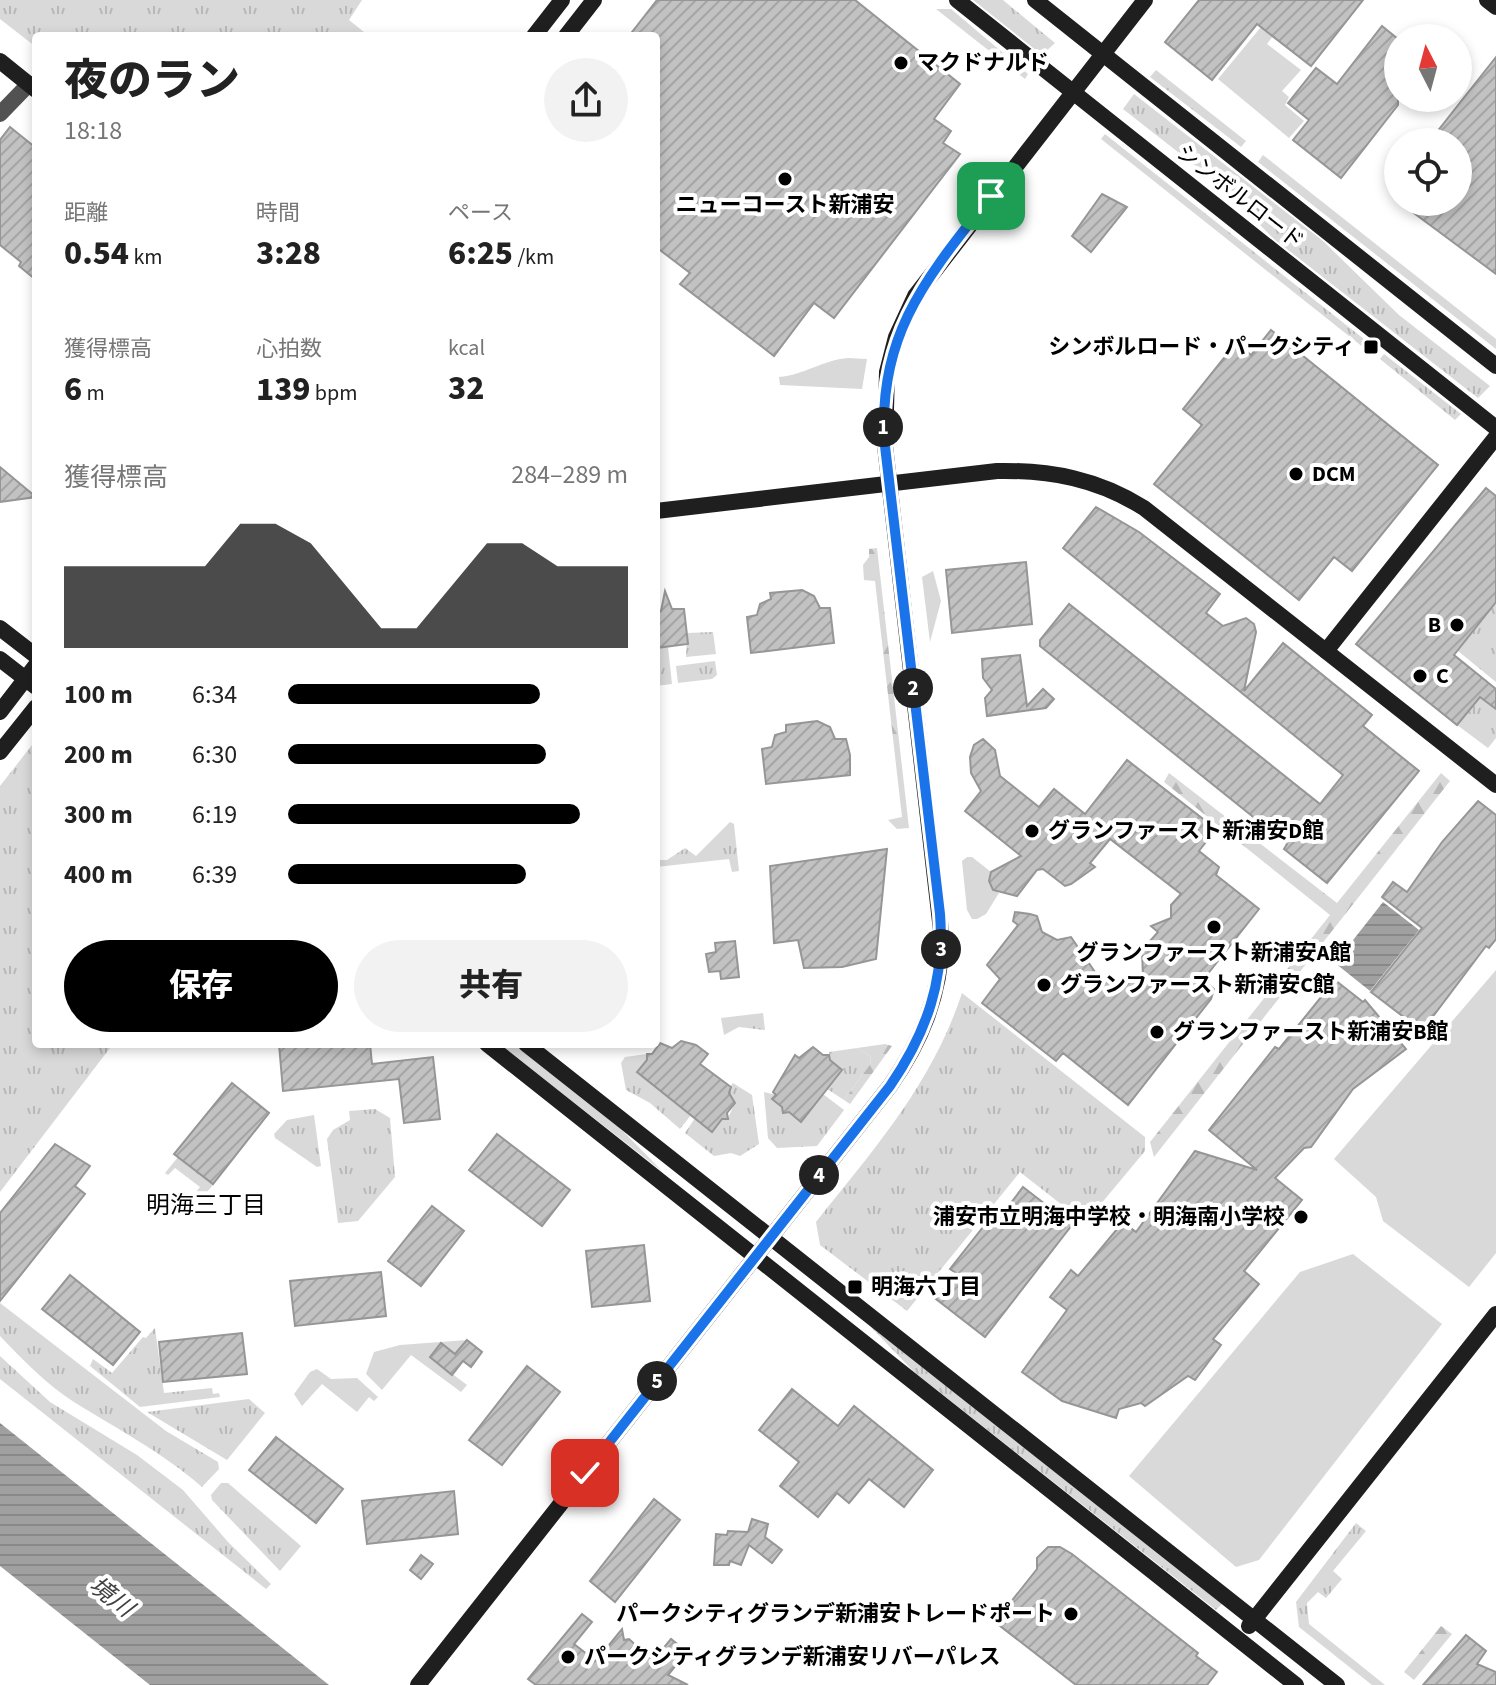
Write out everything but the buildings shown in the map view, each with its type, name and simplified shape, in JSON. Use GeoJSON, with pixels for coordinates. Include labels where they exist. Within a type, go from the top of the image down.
{"type":"FeatureCollection","features":[{"type":"Feature","properties":{"kind":"street"},"geometry":{"type":"LineString","coordinates":[[537,32],[562,0]]}},
{"type":"Feature","properties":{"kind":"street"},"geometry":{"type":"LineString","coordinates":[[569,32],[594,0]]}},
{"type":"Feature","properties":{"kind":"street","name":"シンボルロード"},"geometry":{"type":"LineString","coordinates":[[957,0],[1496,428]]}},
{"type":"Feature","properties":{"kind":"street","name":"シンボルロード"},"geometry":{"type":"LineString","coordinates":[[1035,0],[1496,366]]}},
{"type":"Feature","properties":{"kind":"street"},"geometry":{"type":"LineString","coordinates":[[418,1685],[912,1054],[932,1008],[941,963],[940,914],[883,422],[887,372],[896,337],[929,276],[1145,0]]}},
{"type":"Feature","properties":{"kind":"street"},"geometry":{"type":"LineString","coordinates":[[1487,0],[1496,7]]}},
{"type":"Feature","properties":{"kind":"street"},"geometry":{"type":"LineString","coordinates":[[0,61],[32,87],[0,114]]}},
{"type":"Feature","properties":{"kind":"street"},"geometry":{"type":"LineString","coordinates":[[1326,651],[1496,437]]}},
{"type":"Feature","properties":{"kind":"street"},"geometry":{"type":"LineString","coordinates":[[660,511],[1009,471],[1045,472],[1089,481],[1144,508],[1496,785]]}},
{"type":"Feature","properties":{"kind":"street"},"geometry":{"type":"LineString","coordinates":[[0,628],[32,653]]}},
{"type":"Feature","properties":{"kind":"street"},"geometry":{"type":"LineString","coordinates":[[0,659],[30,683],[0,712]]}},
{"type":"Feature","properties":{"kind":"street"},"geometry":{"type":"LineString","coordinates":[[0,752],[32,712]]}},
{"type":"Feature","properties":{"kind":"street"},"geometry":{"type":"LineString","coordinates":[[492,1048],[1296,1685]]}},
{"type":"Feature","properties":{"kind":"street"},"geometry":{"type":"LineString","coordinates":[[531,1048],[1337,1685]]}},
{"type":"Feature","properties":{"kind":"street"},"geometry":{"type":"LineString","coordinates":[[1239,1639],[1496,1314]]}},
{"type":"Feature","properties":{"kind":"green space"},"geometry":{"type":"Polygon","coordinates":[[[0,0],[362,0],[349,20],[364,32],[32,32],[32,44],[0,19],[0,0]]]}},
{"type":"Feature","properties":{"kind":"green space"},"geometry":{"type":"Polygon","coordinates":[[[973,0],[1003,0],[1055,43],[1042,55],[973,0]]]}},
{"type":"Feature","properties":{"kind":"green space"},"geometry":{"type":"Polygon","coordinates":[[[936,9],[951,9],[1028,74],[1025,79],[936,9]]]}},
{"type":"Feature","properties":{"kind":"green space"},"geometry":{"type":"Polygon","coordinates":[[[1261,27],[1273,36],[1267,44],[1301,70],[1282,91],[1289,97],[1285,105],[1304,121],[1289,138],[1218,79],[1261,27]]]}},
{"type":"Feature","properties":{"kind":"green space"},"geometry":{"type":"Polygon","coordinates":[[[1156,70],[1246,141],[1241,147],[1150,77],[1156,70]]]}},
{"type":"Feature","properties":{"kind":"green space"},"geometry":{"type":"Polygon","coordinates":[[[1134,94],[1323,241],[1399,315],[1490,386],[1478,398],[1274,239],[1220,185],[1123,109],[1134,94]]]}},
{"type":"Feature","properties":{"kind":"green space"},"geometry":{"type":"Polygon","coordinates":[[[1105,134],[1369,343],[1364,348],[1101,139],[1105,134]]]}},
{"type":"Feature","properties":{"kind":"green space"},"geometry":{"type":"Polygon","coordinates":[[[1263,155],[1496,339],[1496,349],[1258,162],[1263,155]]]}},
{"type":"Feature","properties":{"kind":"green space"},"geometry":{"type":"Polygon","coordinates":[[[1384,354],[1461,414],[1455,420],[1380,359],[1384,354]]]}},
{"type":"Feature","properties":{"kind":"green space"},"geometry":{"type":"Polygon","coordinates":[[[848,358],[867,359],[862,389],[780,385],[779,377],[848,358]]]}},
{"type":"Feature","properties":{"kind":"green space"},"geometry":{"type":"Polygon","coordinates":[[[877,548],[909,828],[897,829],[888,820],[902,817],[875,581],[864,580],[863,565],[869,557],[869,549],[877,548]]]}},
{"type":"Feature","properties":{"kind":"green space"},"geometry":{"type":"Polygon","coordinates":[[[933,571],[941,601],[930,642],[922,577],[933,571]]]}},
{"type":"Feature","properties":{"kind":"green space"},"geometry":{"type":"Polygon","coordinates":[[[1496,602],[1496,682],[1458,651],[1496,602]]]}},
{"type":"Feature","properties":{"kind":"green space"},"geometry":{"type":"Polygon","coordinates":[[[713,632],[716,654],[686,657],[687,633],[713,632]]]}},
{"type":"Feature","properties":{"kind":"green space"},"geometry":{"type":"Polygon","coordinates":[[[668,647],[672,684],[660,686],[660,648],[668,647]]]}},
{"type":"Feature","properties":{"kind":"green space"},"geometry":{"type":"Polygon","coordinates":[[[715,661],[717,675],[712,679],[678,683],[676,666],[715,661]]]}},
{"type":"Feature","properties":{"kind":"green space"},"geometry":{"type":"Polygon","coordinates":[[[1480,697],[1496,709],[1496,738],[1488,748],[1457,725],[1480,697]]]}},
{"type":"Feature","properties":{"kind":"green space"},"geometry":{"type":"Polygon","coordinates":[[[32,745],[32,1048],[110,1048],[0,1192],[0,786],[32,745]]]}},
{"type":"Feature","properties":{"kind":"green space"},"geometry":{"type":"Polygon","coordinates":[[[1169,773],[1337,903],[1441,773],[1450,781],[1154,1157],[1150,1142],[1330,915],[1164,782],[1169,773]]]}},
{"type":"Feature","properties":{"kind":"green space"},"geometry":{"type":"Polygon","coordinates":[[[730,822],[734,824],[739,871],[732,872],[729,859],[660,867],[660,860],[667,860],[685,848],[696,856],[730,822]]]}},
{"type":"Feature","properties":{"kind":"green space"},"geometry":{"type":"Polygon","coordinates":[[[972,857],[991,872],[990,884],[999,893],[986,914],[977,919],[972,919],[967,910],[962,861],[972,857]]]}},
{"type":"Feature","properties":{"kind":"green space"},"geometry":{"type":"Polygon","coordinates":[[[1496,970],[1496,1253],[1469,1287],[1383,1221],[1376,1197],[1334,1159],[1496,970]]]}},
{"type":"Feature","properties":{"kind":"green space"},"geometry":{"type":"Polygon","coordinates":[[[962,993],[1145,1137],[1145,1151],[1085,1223],[1020,1172],[907,1311],[820,1245],[816,1222],[880,1141],[918,1086],[935,1057],[962,993]]]}},
{"type":"Feature","properties":{"kind":"green space"},"geometry":{"type":"Polygon","coordinates":[[[763,1013],[765,1030],[739,1027],[724,1035],[721,1018],[763,1013]]]}},
{"type":"Feature","properties":{"kind":"green space"},"geometry":{"type":"Polygon","coordinates":[[[892,1046],[850,1104],[844,1100],[871,1063],[870,1056],[857,1048],[892,1046]]]}},
{"type":"Feature","properties":{"kind":"green space"},"geometry":{"type":"Polygon","coordinates":[[[504,1048],[520,1048],[618,1126],[663,1172],[504,1048]]]}},
{"type":"Feature","properties":{"kind":"green space"},"geometry":{"type":"Polygon","coordinates":[[[857,1048],[870,1056],[871,1063],[844,1100],[827,1089],[842,1070],[830,1060],[829,1052],[857,1048]]]}},
{"type":"Feature","properties":{"kind":"green space"},"geometry":{"type":"Polygon","coordinates":[[[647,1054],[691,1115],[680,1129],[650,1103],[626,1090],[621,1063],[625,1057],[647,1054]]]}},
{"type":"Feature","properties":{"kind":"green space"},"geometry":{"type":"Polygon","coordinates":[[[733,1083],[752,1095],[759,1144],[740,1156],[731,1153],[714,1156],[685,1133],[695,1118],[712,1131],[722,1119],[728,1118],[735,1103],[727,1091],[733,1083]]]}},
{"type":"Feature","properties":{"kind":"green space"},"geometry":{"type":"Polygon","coordinates":[[[764,1092],[776,1095],[773,1099],[801,1121],[823,1094],[844,1110],[817,1146],[777,1148],[768,1138],[764,1092]]]}},
{"type":"Feature","properties":{"kind":"green space"},"geometry":{"type":"Polygon","coordinates":[[[375,1109],[390,1118],[395,1177],[358,1221],[338,1223],[327,1139],[333,1130],[350,1120],[349,1111],[375,1109]]]}},
{"type":"Feature","properties":{"kind":"green space"},"geometry":{"type":"Polygon","coordinates":[[[314,1115],[321,1166],[317,1167],[275,1138],[274,1134],[287,1120],[314,1115]]]}},
{"type":"Feature","properties":{"kind":"green space"},"geometry":{"type":"Polygon","coordinates":[[[178,1157],[214,1184],[199,1201],[193,1196],[200,1187],[175,1168],[168,1175],[165,1173],[178,1157]]]}},
{"type":"Feature","properties":{"kind":"green space"},"geometry":{"type":"Polygon","coordinates":[[[1353,1254],[1442,1324],[1259,1560],[1236,1567],[1129,1476],[1300,1272],[1353,1254]]]}},
{"type":"Feature","properties":{"kind":"green space"},"geometry":{"type":"Polygon","coordinates":[[[0,1303],[166,1431],[218,1462],[219,1469],[202,1487],[156,1452],[64,1395],[0,1336],[0,1303]]]}},
{"type":"Feature","properties":{"kind":"green space"},"geometry":{"type":"Polygon","coordinates":[[[869,1325],[1222,1604],[1216,1610],[914,1372],[869,1325]]]}},
{"type":"Feature","properties":{"kind":"green space"},"geometry":{"type":"Polygon","coordinates":[[[155,1328],[164,1393],[212,1388],[213,1394],[219,1393],[220,1397],[140,1407],[90,1366],[93,1359],[112,1373],[143,1337],[146,1338],[155,1328]]]}},
{"type":"Feature","properties":{"kind":"green space"},"geometry":{"type":"Polygon","coordinates":[[[467,1340],[455,1354],[441,1343],[430,1357],[467,1385],[461,1392],[411,1355],[382,1390],[366,1374],[374,1352],[400,1345],[467,1340]]]}},
{"type":"Feature","properties":{"kind":"green space"},"geometry":{"type":"Polygon","coordinates":[[[0,1356],[50,1402],[137,1455],[183,1490],[228,1542],[271,1584],[266,1589],[0,1379],[0,1356]]]}},
{"type":"Feature","properties":{"kind":"green space"},"geometry":{"type":"Polygon","coordinates":[[[317,1369],[331,1379],[357,1378],[378,1397],[374,1401],[369,1397],[357,1412],[322,1384],[302,1406],[294,1394],[310,1372],[317,1369]]]}},
{"type":"Feature","properties":{"kind":"green space"},"geometry":{"type":"Polygon","coordinates":[[[249,1399],[265,1413],[227,1460],[147,1412],[249,1399]]]}},
{"type":"Feature","properties":{"kind":"green space"},"geometry":{"type":"Polygon","coordinates":[[[221,1483],[228,1483],[301,1546],[280,1571],[212,1500],[211,1495],[221,1483]]]}},
{"type":"Feature","properties":{"kind":"green space"},"geometry":{"type":"Polygon","coordinates":[[[1356,1523],[1366,1531],[1333,1571],[1342,1579],[1326,1598],[1318,1592],[1307,1603],[1309,1624],[1385,1685],[1372,1685],[1299,1627],[1296,1602],[1356,1523]]]}},
{"type":"Feature","properties":{"kind":"green space"},"geometry":{"type":"Polygon","coordinates":[[[1441,1626],[1452,1634],[1414,1680],[1404,1672],[1441,1626]]]}},
{"type":"Feature","properties":{"kind":"water"},"geometry":{"type":"Polygon","coordinates":[[[1383,902],[1419,930],[1370,991],[1335,963],[1383,902]]]}},
{"type":"Feature","properties":{"kind":"water","name":"境川"},"geometry":{"type":"Polygon","coordinates":[[[0,1423],[329,1685],[150,1685],[0,1566],[0,1423]]]}},
{"type":"Feature","properties":{"kind":"place","name":"マクドナルド"},"geometry":{"type":"Point","coordinates":[901,63]}},
{"type":"Feature","properties":{"kind":"place","name":"ニューコースト新浦安"},"geometry":{"type":"Point","coordinates":[785,179]}},
{"type":"Feature","properties":{"kind":"place","name":"シンボルロード・パークシティ"},"geometry":{"type":"Point","coordinates":[1371,347]}},
{"type":"Feature","properties":{"kind":"place","name":"DCM"},"geometry":{"type":"Point","coordinates":[1296,474]}},
{"type":"Feature","properties":{"kind":"place","name":"B"},"geometry":{"type":"Point","coordinates":[1457,625]}},
{"type":"Feature","properties":{"kind":"place","name":"C"},"geometry":{"type":"Point","coordinates":[1420,676]}},
{"type":"Feature","properties":{"kind":"place","name":"グランファースト新浦安D館"},"geometry":{"type":"Point","coordinates":[1032,831]}},
{"type":"Feature","properties":{"kind":"place","name":"グランファースト新浦安A館"},"geometry":{"type":"Point","coordinates":[1214,927]}},
{"type":"Feature","properties":{"kind":"place","name":"グランファースト新浦安C館"},"geometry":{"type":"Point","coordinates":[1044,985]}},
{"type":"Feature","properties":{"kind":"place","name":"グランファースト新浦安B館"},"geometry":{"type":"Point","coordinates":[1157,1032]}},
{"type":"Feature","properties":{"kind":"place","name":"浦安市立明海中学校・明海南小学校"},"geometry":{"type":"Point","coordinates":[1301,1217]}},
{"type":"Feature","properties":{"kind":"place","name":"明海六丁目"},"geometry":{"type":"Point","coordinates":[855,1287]}},
{"type":"Feature","properties":{"kind":"place","name":"パークシティグランデ新浦安トレードポート"},"geometry":{"type":"Point","coordinates":[1071,1614]}},
{"type":"Feature","properties":{"kind":"place","name":"パークシティグランデ新浦安リバーパレス"},"geometry":{"type":"Point","coordinates":[568,1657]}},
{"type":"Feature","properties":{"kind":"district","name":"明海三丁目"},"geometry":{"type":"Point","coordinates":[206,1205]}},
{"type":"Feature","properties":{"kind":"route"},"geometry":{"type":"LineString","coordinates":[[585,1473],[890,1086],[912,1054],[932,1008],[941,963],[942,939],[885,446],[884,397],[896,337],[915,296],[991,196]]}}]}
